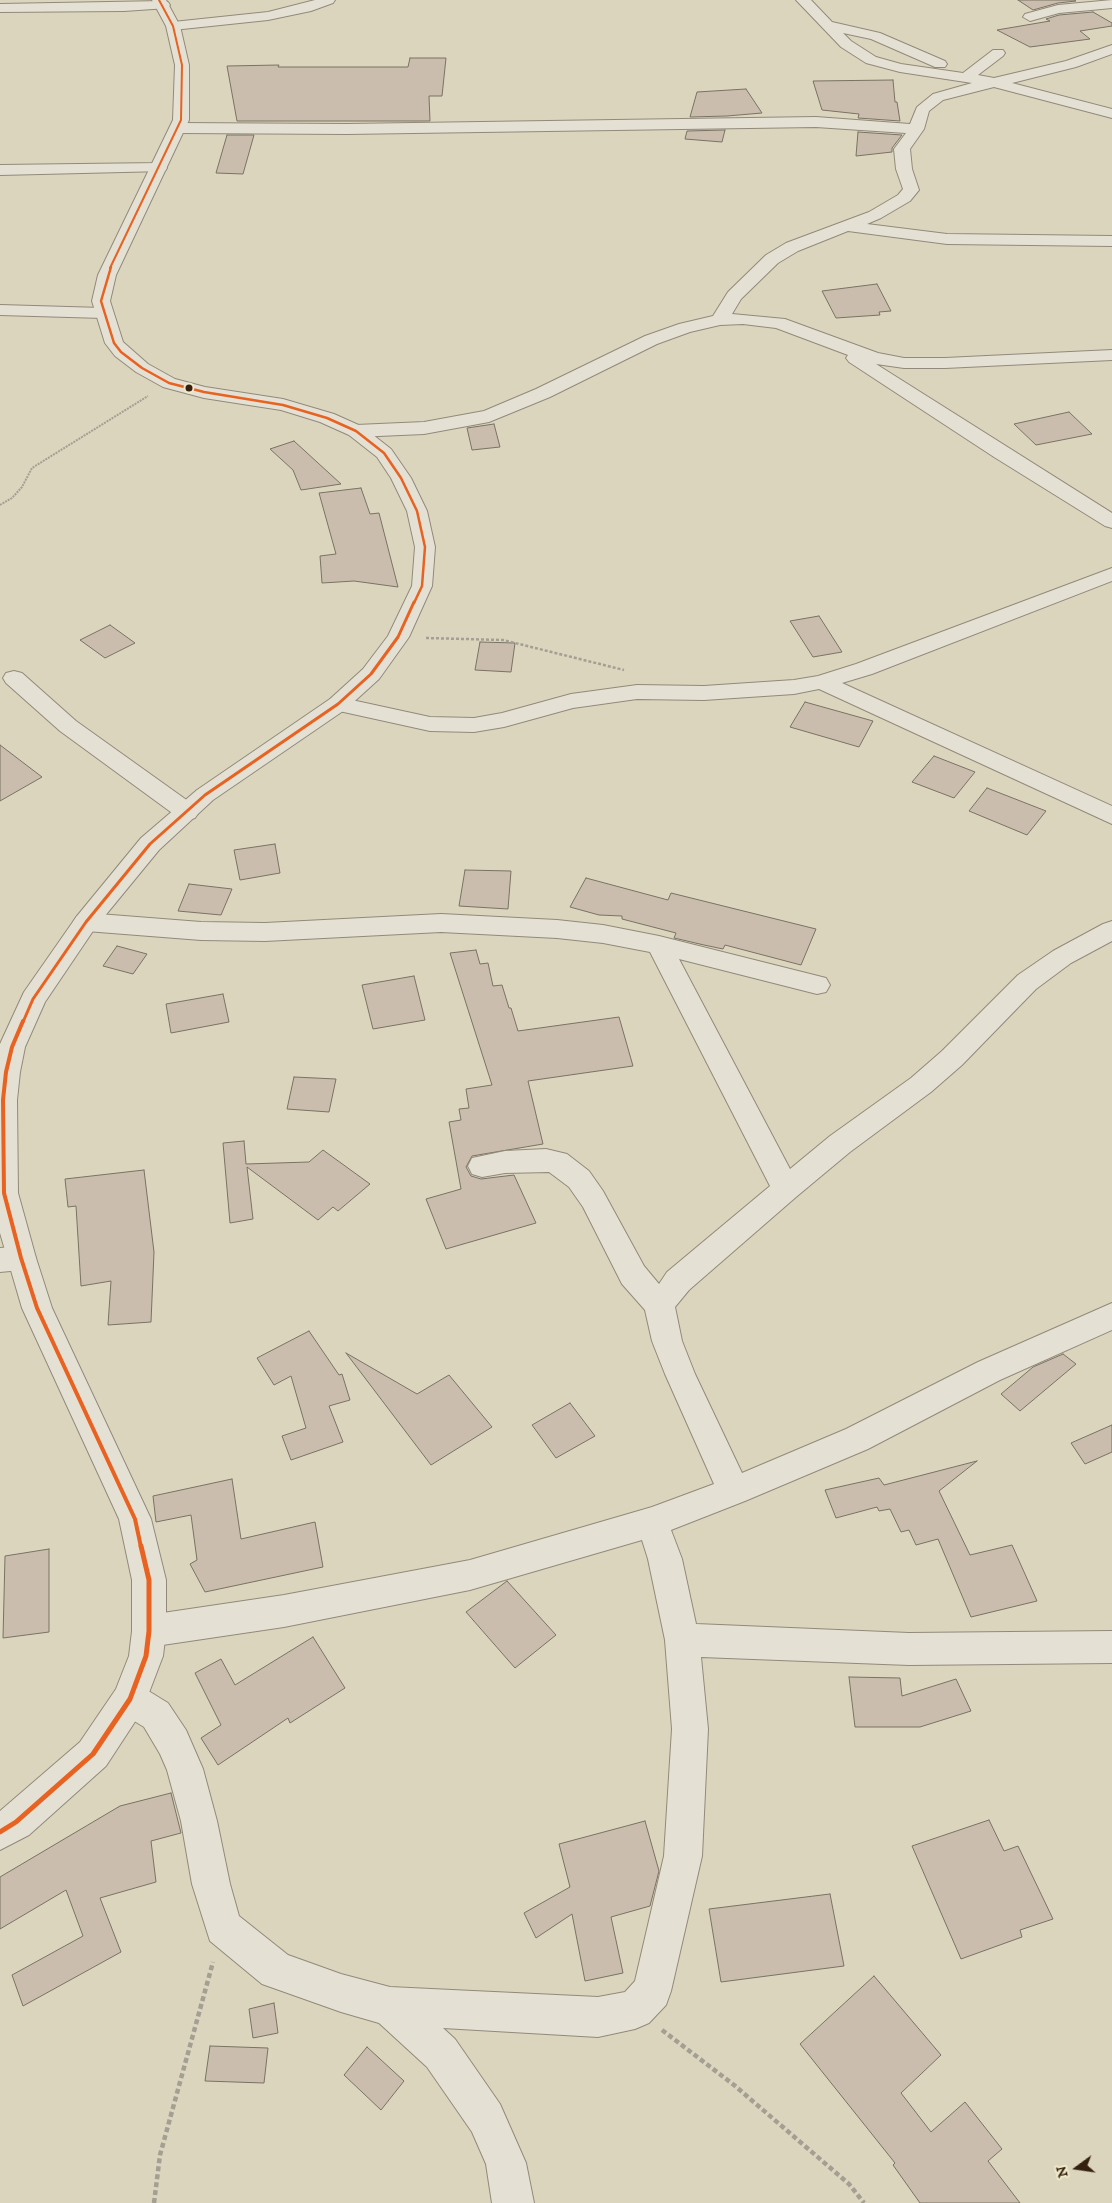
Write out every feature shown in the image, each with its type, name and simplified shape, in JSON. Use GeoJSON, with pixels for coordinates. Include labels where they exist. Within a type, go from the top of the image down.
{"type":"FeatureCollection","features":[{"type":"Feature","properties":{"kind":"street"},"geometry":{"type":"LineString","coordinates":[[1,0],[18,7]]}},
{"type":"Feature","properties":{"kind":"street"},"geometry":{"type":"LineString","coordinates":[[0,8],[124,7],[276,14],[306,8],[328,0]]}},
{"type":"Feature","properties":{"kind":"street"},"geometry":{"type":"LineString","coordinates":[[803,0],[846,44],[871,60],[900,68],[968,76],[1112,114]]}},
{"type":"Feature","properties":{"kind":"street"},"geometry":{"type":"LineString","coordinates":[[1030,17],[1094,2],[1112,4]]}},
{"type":"Feature","properties":{"kind":"street"},"geometry":{"type":"LineString","coordinates":[[1094,2],[1112,15]]}},
{"type":"Feature","properties":{"kind":"street"},"geometry":{"type":"LineString","coordinates":[[0,1832],[16,1822],[92,1754],[130,1699],[146,1656],[149,1631],[149,1580],[135,1519],[37,1308],[10,1259],[4,1193],[1,1100],[12,1047],[33,999],[86,922],[150,844],[205,794],[338,704],[371,674],[398,637],[422,586],[424,547],[417,511],[401,478],[384,453],[356,431],[327,418],[283,405],[204,392],[169,383],[142,368],[121,352],[114,342],[103,313],[101,301],[107,276],[160,168],[181,120],[182,65],[165,10]]}},
{"type":"Feature","properties":{"kind":"street"},"geometry":{"type":"LineString","coordinates":[[826,24],[875,36],[968,76]]}},
{"type":"Feature","properties":{"kind":"street"},"geometry":{"type":"LineString","coordinates":[[720,320],[734,296],[772,258],[792,247],[848,226],[904,198],[911,190],[904,169],[902,149],[916,128],[922,110],[938,97],[1070,64],[1112,49]]}},
{"type":"Feature","properties":{"kind":"street"},"geometry":{"type":"LineString","coordinates":[[968,76],[998,53]]}},
{"type":"Feature","properties":{"kind":"street"},"geometry":{"type":"LineString","coordinates":[[178,128],[347,130],[816,122],[916,128]]}},
{"type":"Feature","properties":{"kind":"street"},"geometry":{"type":"LineString","coordinates":[[0,170],[160,168]]}},
{"type":"Feature","properties":{"kind":"street"},"geometry":{"type":"LineString","coordinates":[[848,226],[947,239],[1112,241]]}},
{"type":"Feature","properties":{"kind":"street"},"geometry":{"type":"LineString","coordinates":[[0,310],[103,313]]}},
{"type":"Feature","properties":{"kind":"street"},"geometry":{"type":"LineString","coordinates":[[356,431],[424,428],[489,416],[543,393],[651,340],[685,328],[720,320],[743,319],[779,323],[842,348],[874,358],[904,363],[1112,356]]}},
{"type":"Feature","properties":{"kind":"street"},"geometry":{"type":"LineString","coordinates":[[842,348],[882,377],[1112,522]]}},
{"type":"Feature","properties":{"kind":"street"},"geometry":{"type":"LineString","coordinates":[[338,704],[430,724],[474,725],[504,720],[572,701],[637,692],[726,692],[794,687],[821,682],[864,668],[1112,574]]}},
{"type":"Feature","properties":{"kind":"street"},"geometry":{"type":"LineString","coordinates":[[14,678],[68,726],[187,812]]}},
{"type":"Feature","properties":{"kind":"street"},"geometry":{"type":"LineString","coordinates":[[821,682],[1112,816]]}},
{"type":"Feature","properties":{"kind":"street"},"geometry":{"type":"LineString","coordinates":[[86,922],[201,931],[256,932],[442,923],[566,930],[603,934],[659,945],[817,984]]}},
{"type":"Feature","properties":{"kind":"street"},"geometry":{"type":"LineString","coordinates":[[659,1304],[678,1281],[786,1189],[840,1144],[921,1085],[952,1058],[1027,982],[1062,957],[1112,930]]}},
{"type":"Feature","properties":{"kind":"street"},"geometry":{"type":"LineString","coordinates":[[659,945],[786,1189]]}},
{"type":"Feature","properties":{"kind":"street"},"geometry":{"type":"LineString","coordinates":[[482,1166],[505,1162],[546,1160],[557,1162],[580,1179],[593,1199],[633,1275],[659,1304],[668,1341],[680,1374],[734,1491]]}},
{"type":"Feature","properties":{"kind":"street"},"geometry":{"type":"LineString","coordinates":[[149,1631],[284,1611],[470,1575],[652,1522],[734,1491],[857,1439],[989,1371],[1112,1316]]}},
{"type":"Feature","properties":{"kind":"street"},"geometry":{"type":"LineString","coordinates":[[130,1699],[156,1715],[173,1742],[184,1770],[199,1821],[211,1884],[223,1928],[276,1970],[341,1993],[390,2006],[598,2017],[635,2009],[652,1991],[683,1856],[690,1729],[682,1640],[665,1559],[652,1522]]}},
{"type":"Feature","properties":{"kind":"street"},"geometry":{"type":"LineString","coordinates":[[682,1640],[910,1649],[1112,1647]]}},
{"type":"Feature","properties":{"kind":"street"},"geometry":{"type":"LineString","coordinates":[[390,2006],[441,2053],[486,2118],[506,2164],[513,2203]]}},
{"type":"Feature","properties":{"kind":"path"},"geometry":{"type":"LineString","coordinates":[[0,505],[12,498],[22,487],[32,468],[169,383]]}},
{"type":"Feature","properties":{"kind":"path"},"geometry":{"type":"LineString","coordinates":[[398,637],[503,640],[568,655],[632,673]]}},
{"type":"Feature","properties":{"kind":"path"},"geometry":{"type":"LineString","coordinates":[[154,2203],[160,2155],[223,1928]]}},
{"type":"Feature","properties":{"kind":"path"},"geometry":{"type":"LineString","coordinates":[[635,2009],[734,2085],[849,2184],[864,2203]]}},
{"type":"Feature","properties":{"kind":"building"},"geometry":{"type":"Polygon","coordinates":[[[1018,0],[1076,1],[1058,3],[1033,10],[1018,0]]]}},
{"type":"Feature","properties":{"kind":"building"},"geometry":{"type":"Polygon","coordinates":[[[1093,12],[1112,23],[1112,26],[1080,31],[1090,39],[1030,47],[997,30],[1050,21],[1046,19],[1059,15],[1093,12]]]}},
{"type":"Feature","properties":{"kind":"building"},"geometry":{"type":"Polygon","coordinates":[[[410,58],[446,58],[442,96],[429,96],[430,121],[237,121],[227,66],[408,67],[410,58]]]}},
{"type":"Feature","properties":{"kind":"building"},"geometry":{"type":"Polygon","coordinates":[[[893,80],[895,102],[897,102],[900,121],[858,118],[859,114],[822,110],[813,81],[893,80]]]}},
{"type":"Feature","properties":{"kind":"building"},"geometry":{"type":"Polygon","coordinates":[[[746,89],[762,113],[690,117],[697,92],[746,89]]]}},
{"type":"Feature","properties":{"kind":"building"},"geometry":{"type":"Polygon","coordinates":[[[725,130],[722,142],[685,139],[687,131],[725,130]]]}},
{"type":"Feature","properties":{"kind":"building"},"geometry":{"type":"Polygon","coordinates":[[[858,132],[902,135],[892,148],[892,152],[856,156],[858,132]]]}},
{"type":"Feature","properties":{"kind":"building"},"geometry":{"type":"Polygon","coordinates":[[[227,135],[254,135],[243,174],[216,173],[227,135]]]}},
{"type":"Feature","properties":{"kind":"building"},"geometry":{"type":"Polygon","coordinates":[[[877,284],[891,311],[879,312],[880,315],[836,318],[822,291],[877,284]]]}},
{"type":"Feature","properties":{"kind":"building"},"geometry":{"type":"Polygon","coordinates":[[[1069,412],[1092,434],[1036,445],[1014,424],[1069,412]]]}},
{"type":"Feature","properties":{"kind":"building"},"geometry":{"type":"Polygon","coordinates":[[[494,424],[500,447],[472,450],[467,428],[494,424]]]}},
{"type":"Feature","properties":{"kind":"building"},"geometry":{"type":"Polygon","coordinates":[[[294,441],[341,484],[301,490],[293,470],[270,449],[294,441]]]}},
{"type":"Feature","properties":{"kind":"building"},"geometry":{"type":"Polygon","coordinates":[[[361,488],[370,514],[379,513],[398,587],[354,581],[322,583],[320,556],[336,554],[319,493],[361,488]]]}},
{"type":"Feature","properties":{"kind":"building"},"geometry":{"type":"Polygon","coordinates":[[[819,616],[842,652],[813,657],[790,621],[819,616]]]}},
{"type":"Feature","properties":{"kind":"building"},"geometry":{"type":"Polygon","coordinates":[[[110,625],[135,643],[105,658],[80,640],[110,625]]]}},
{"type":"Feature","properties":{"kind":"building"},"geometry":{"type":"Polygon","coordinates":[[[480,642],[515,643],[511,672],[475,670],[480,642]]]}},
{"type":"Feature","properties":{"kind":"building"},"geometry":{"type":"Polygon","coordinates":[[[805,702],[873,721],[859,747],[790,727],[805,702]]]}},
{"type":"Feature","properties":{"kind":"building"},"geometry":{"type":"Polygon","coordinates":[[[0,745],[42,777],[0,801],[0,745]]]}},
{"type":"Feature","properties":{"kind":"building"},"geometry":{"type":"Polygon","coordinates":[[[934,756],[975,772],[954,798],[912,782],[934,756]]]}},
{"type":"Feature","properties":{"kind":"building"},"geometry":{"type":"Polygon","coordinates":[[[987,788],[1046,811],[1027,835],[969,811],[987,788]]]}},
{"type":"Feature","properties":{"kind":"building"},"geometry":{"type":"Polygon","coordinates":[[[275,844],[280,873],[240,880],[234,850],[275,844]]]}},
{"type":"Feature","properties":{"kind":"building"},"geometry":{"type":"Polygon","coordinates":[[[465,870],[511,871],[508,909],[459,906],[465,870]]]}},
{"type":"Feature","properties":{"kind":"building"},"geometry":{"type":"Polygon","coordinates":[[[586,878],[668,900],[671,893],[816,929],[801,965],[725,945],[723,949],[704,945],[674,938],[676,933],[622,919],[622,916],[599,915],[570,907],[586,878]]]}},
{"type":"Feature","properties":{"kind":"building"},"geometry":{"type":"Polygon","coordinates":[[[189,884],[232,889],[221,915],[178,911],[189,884]]]}},
{"type":"Feature","properties":{"kind":"building"},"geometry":{"type":"Polygon","coordinates":[[[117,946],[147,954],[133,974],[103,966],[117,946]]]}},
{"type":"Feature","properties":{"kind":"building"},"geometry":{"type":"Polygon","coordinates":[[[476,950],[480,964],[488,963],[493,986],[502,985],[518,1031],[619,1017],[633,1066],[528,1081],[543,1144],[472,1156],[466,1167],[471,1176],[481,1179],[514,1175],[536,1223],[446,1249],[426,1199],[461,1189],[449,1122],[461,1120],[459,1109],[469,1108],[466,1089],[492,1085],[450,953],[476,950]]]}},
{"type":"Feature","properties":{"kind":"building"},"geometry":{"type":"Polygon","coordinates":[[[414,976],[425,1020],[373,1029],[362,985],[414,976]]]}},
{"type":"Feature","properties":{"kind":"building"},"geometry":{"type":"Polygon","coordinates":[[[223,994],[229,1022],[171,1033],[166,1004],[223,994]]]}},
{"type":"Feature","properties":{"kind":"building"},"geometry":{"type":"Polygon","coordinates":[[[294,1077],[336,1079],[329,1112],[287,1109],[294,1077]]]}},
{"type":"Feature","properties":{"kind":"building"},"geometry":{"type":"Polygon","coordinates":[[[244,1141],[246,1164],[309,1162],[323,1150],[370,1184],[338,1211],[333,1207],[318,1220],[247,1167],[253,1219],[230,1223],[223,1143],[244,1141]]]}},
{"type":"Feature","properties":{"kind":"building"},"geometry":{"type":"Polygon","coordinates":[[[144,1170],[154,1252],[151,1322],[108,1325],[111,1281],[81,1286],[76,1206],[68,1207],[65,1179],[144,1170]]]}},
{"type":"Feature","properties":{"kind":"building"},"geometry":{"type":"Polygon","coordinates":[[[309,1331],[339,1375],[342,1374],[350,1400],[329,1406],[343,1442],[291,1460],[282,1436],[306,1428],[291,1376],[274,1385],[257,1358],[309,1331]]]}},
{"type":"Feature","properties":{"kind":"building"},"geometry":{"type":"Polygon","coordinates":[[[346,1353],[417,1394],[449,1375],[492,1427],[431,1465],[346,1353]]]}},
{"type":"Feature","properties":{"kind":"building"},"geometry":{"type":"Polygon","coordinates":[[[1063,1354],[1076,1364],[1020,1411],[1001,1394],[1033,1367],[1063,1354]]]}},
{"type":"Feature","properties":{"kind":"building"},"geometry":{"type":"Polygon","coordinates":[[[570,1403],[595,1436],[556,1458],[532,1425],[570,1403]]]}},
{"type":"Feature","properties":{"kind":"building"},"geometry":{"type":"Polygon","coordinates":[[[1112,1425],[1112,1452],[1085,1464],[1071,1443],[1112,1425]]]}},
{"type":"Feature","properties":{"kind":"building"},"geometry":{"type":"Polygon","coordinates":[[[977,1461],[939,1491],[970,1555],[1012,1545],[1037,1601],[971,1617],[938,1539],[916,1545],[909,1530],[901,1532],[890,1509],[879,1511],[877,1507],[836,1518],[825,1490],[879,1478],[884,1485],[977,1461]]]}},
{"type":"Feature","properties":{"kind":"building"},"geometry":{"type":"Polygon","coordinates":[[[232,1479],[241,1539],[315,1522],[323,1567],[205,1592],[190,1564],[197,1560],[191,1515],[156,1522],[153,1496],[232,1479]]]}},
{"type":"Feature","properties":{"kind":"building"},"geometry":{"type":"Polygon","coordinates":[[[49,1549],[49,1632],[3,1638],[5,1556],[49,1549]]]}},
{"type":"Feature","properties":{"kind":"building"},"geometry":{"type":"Polygon","coordinates":[[[507,1581],[556,1635],[515,1668],[466,1612],[507,1581]]]}},
{"type":"Feature","properties":{"kind":"building"},"geometry":{"type":"Polygon","coordinates":[[[313,1637],[345,1688],[290,1723],[288,1718],[218,1765],[201,1738],[221,1725],[195,1673],[221,1659],[235,1685],[313,1637]]]}},
{"type":"Feature","properties":{"kind":"building"},"geometry":{"type":"Polygon","coordinates":[[[849,1677],[900,1678],[902,1696],[956,1679],[971,1711],[920,1727],[855,1727],[849,1677]]]}},
{"type":"Feature","properties":{"kind":"building"},"geometry":{"type":"Polygon","coordinates":[[[171,1793],[181,1833],[151,1841],[156,1882],[100,1898],[121,1952],[23,2006],[12,1975],[83,1936],[66,1890],[0,1929],[0,1877],[120,1806],[171,1793]]]}},
{"type":"Feature","properties":{"kind":"building"},"geometry":{"type":"Polygon","coordinates":[[[989,1820],[1004,1851],[1018,1846],[1053,1919],[1020,1930],[1022,1937],[961,1959],[912,1846],[989,1820]]]}},
{"type":"Feature","properties":{"kind":"building"},"geometry":{"type":"Polygon","coordinates":[[[645,1821],[659,1871],[650,1906],[611,1917],[623,1973],[585,1981],[572,1914],[536,1938],[524,1913],[570,1887],[559,1844],[645,1821]]]}},
{"type":"Feature","properties":{"kind":"building"},"geometry":{"type":"Polygon","coordinates":[[[830,1894],[844,1966],[721,1982],[709,1909],[830,1894]]]}},
{"type":"Feature","properties":{"kind":"building"},"geometry":{"type":"Polygon","coordinates":[[[874,1976],[941,2055],[901,2093],[931,2132],[965,2102],[1002,2149],[988,2161],[1020,2203],[920,2203],[893,2165],[895,2163],[800,2044],[874,1976]]]}},
{"type":"Feature","properties":{"kind":"building"},"geometry":{"type":"Polygon","coordinates":[[[274,2003],[278,2033],[253,2038],[249,2009],[274,2003]]]}},
{"type":"Feature","properties":{"kind":"building"},"geometry":{"type":"Polygon","coordinates":[[[210,2046],[268,2048],[264,2083],[205,2081],[210,2046]]]}},
{"type":"Feature","properties":{"kind":"building"},"geometry":{"type":"Polygon","coordinates":[[[367,2047],[404,2081],[381,2110],[344,2075],[367,2047]]]}},
{"type":"Feature","properties":{"kind":"transit line"},"geometry":{"type":"LineString","coordinates":[[0,1832],[16,1822],[93,1754],[130,1699],[146,1656],[149,1631],[149,1580],[135,1519],[37,1308],[21,1258],[4,1193],[3,1100],[6,1072],[12,1047],[33,999],[86,922],[150,844],[205,795],[338,704],[371,674],[398,637],[422,586],[425,547],[417,511],[401,478],[384,453],[356,431],[327,418],[283,405],[204,392],[169,383],[142,368],[121,352],[114,343],[101,301],[107,275],[181,120],[182,65],[173,26],[159,0]]}}]}
